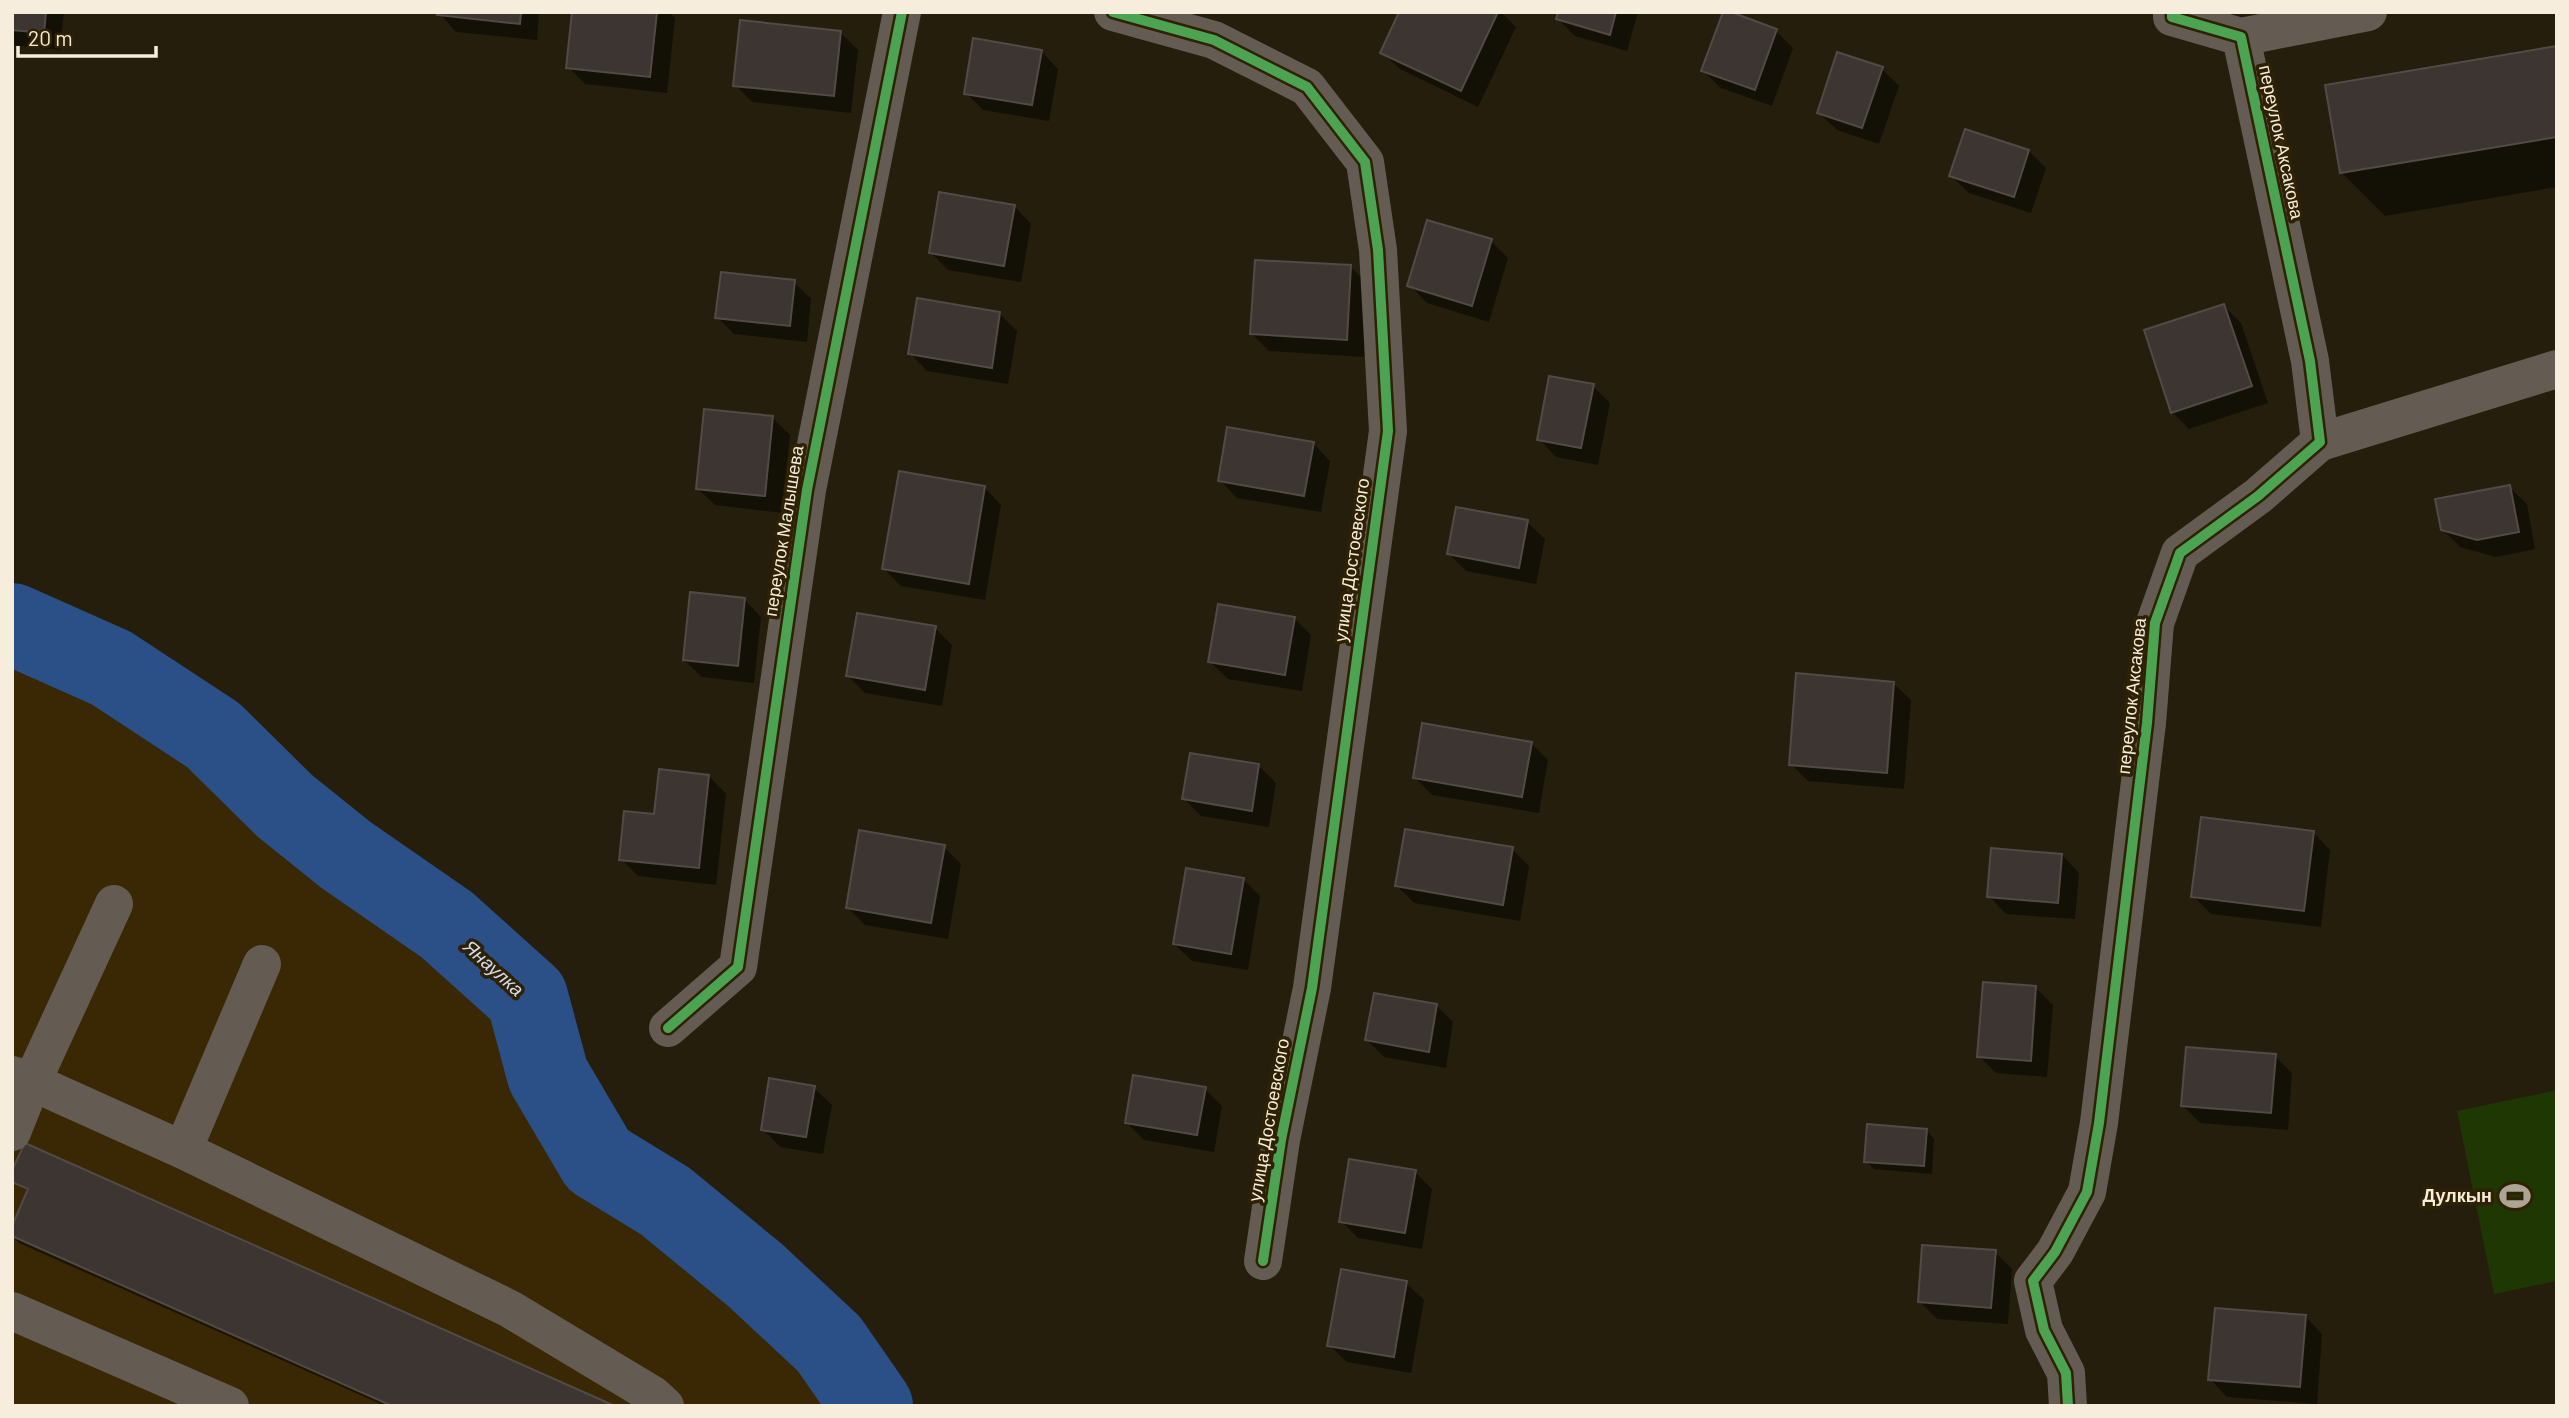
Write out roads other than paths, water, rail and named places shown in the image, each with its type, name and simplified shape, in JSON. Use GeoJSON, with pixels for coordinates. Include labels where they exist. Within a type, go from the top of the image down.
{"type":"FeatureCollection","features":[{"type":"Feature","properties":{"kind":"street","name":"переулок Малышева"},"geometry":{"type":"LineString","coordinates":[[668,1028],[738,967],[807,490],[902,12]]}},
{"type":"Feature","properties":{"kind":"street","name":"улица Достоевского"},"geometry":{"type":"LineString","coordinates":[[1113,12],[1214,40],[1307,87],[1365,162],[1378,250],[1388,431],[1311,988],[1281,1140],[1263,1261]]}},
{"type":"Feature","properties":{"kind":"street"},"geometry":{"type":"LineString","coordinates":[[2167,14],[2241,37],[2368,12]]}},
{"type":"Feature","properties":{"kind":"street","name":"переулок Аксакова"},"geometry":{"type":"LineString","coordinates":[[2068,1406],[2066,1373],[2043,1330],[2033,1281],[2055,1252],[2087,1192],[2099,1123],[2142,764],[2155,623],[2180,553],[2258,496],[2320,442],[2310,362],[2241,37]]}},
{"type":"Feature","properties":{"kind":"street"},"geometry":{"type":"LineString","coordinates":[[2320,442],[2557,369]]}},
{"type":"Feature","properties":{"kind":"street"},"geometry":{"type":"LineString","coordinates":[[12,1132],[22,1079],[114,904]]}},
{"type":"Feature","properties":{"kind":"street"},"geometry":{"type":"LineString","coordinates":[[183,1150],[262,964]]}},
{"type":"Feature","properties":{"kind":"street"},"geometry":{"type":"LineString","coordinates":[[22,1079],[183,1150],[509,1309],[653,1395],[664,1406]]}},
{"type":"Feature","properties":{"kind":"street"},"geometry":{"type":"LineString","coordinates":[[12,1311],[230,1406]]}},
{"type":"Feature","properties":{"kind":"waterway","name":"Янаулка"},"geometry":{"type":"LineString","coordinates":[[12,624],[111,668],[213,735],[285,806],[346,855],[447,925],[527,997],[548,1075],[598,1160],[665,1201],[755,1275],[829,1344],[872,1406]]}},
{"type":"Feature","properties":{"kind":"place","name":"Дулкын"},"geometry":{"type":"Point","coordinates":[2515,1196]}}]}
